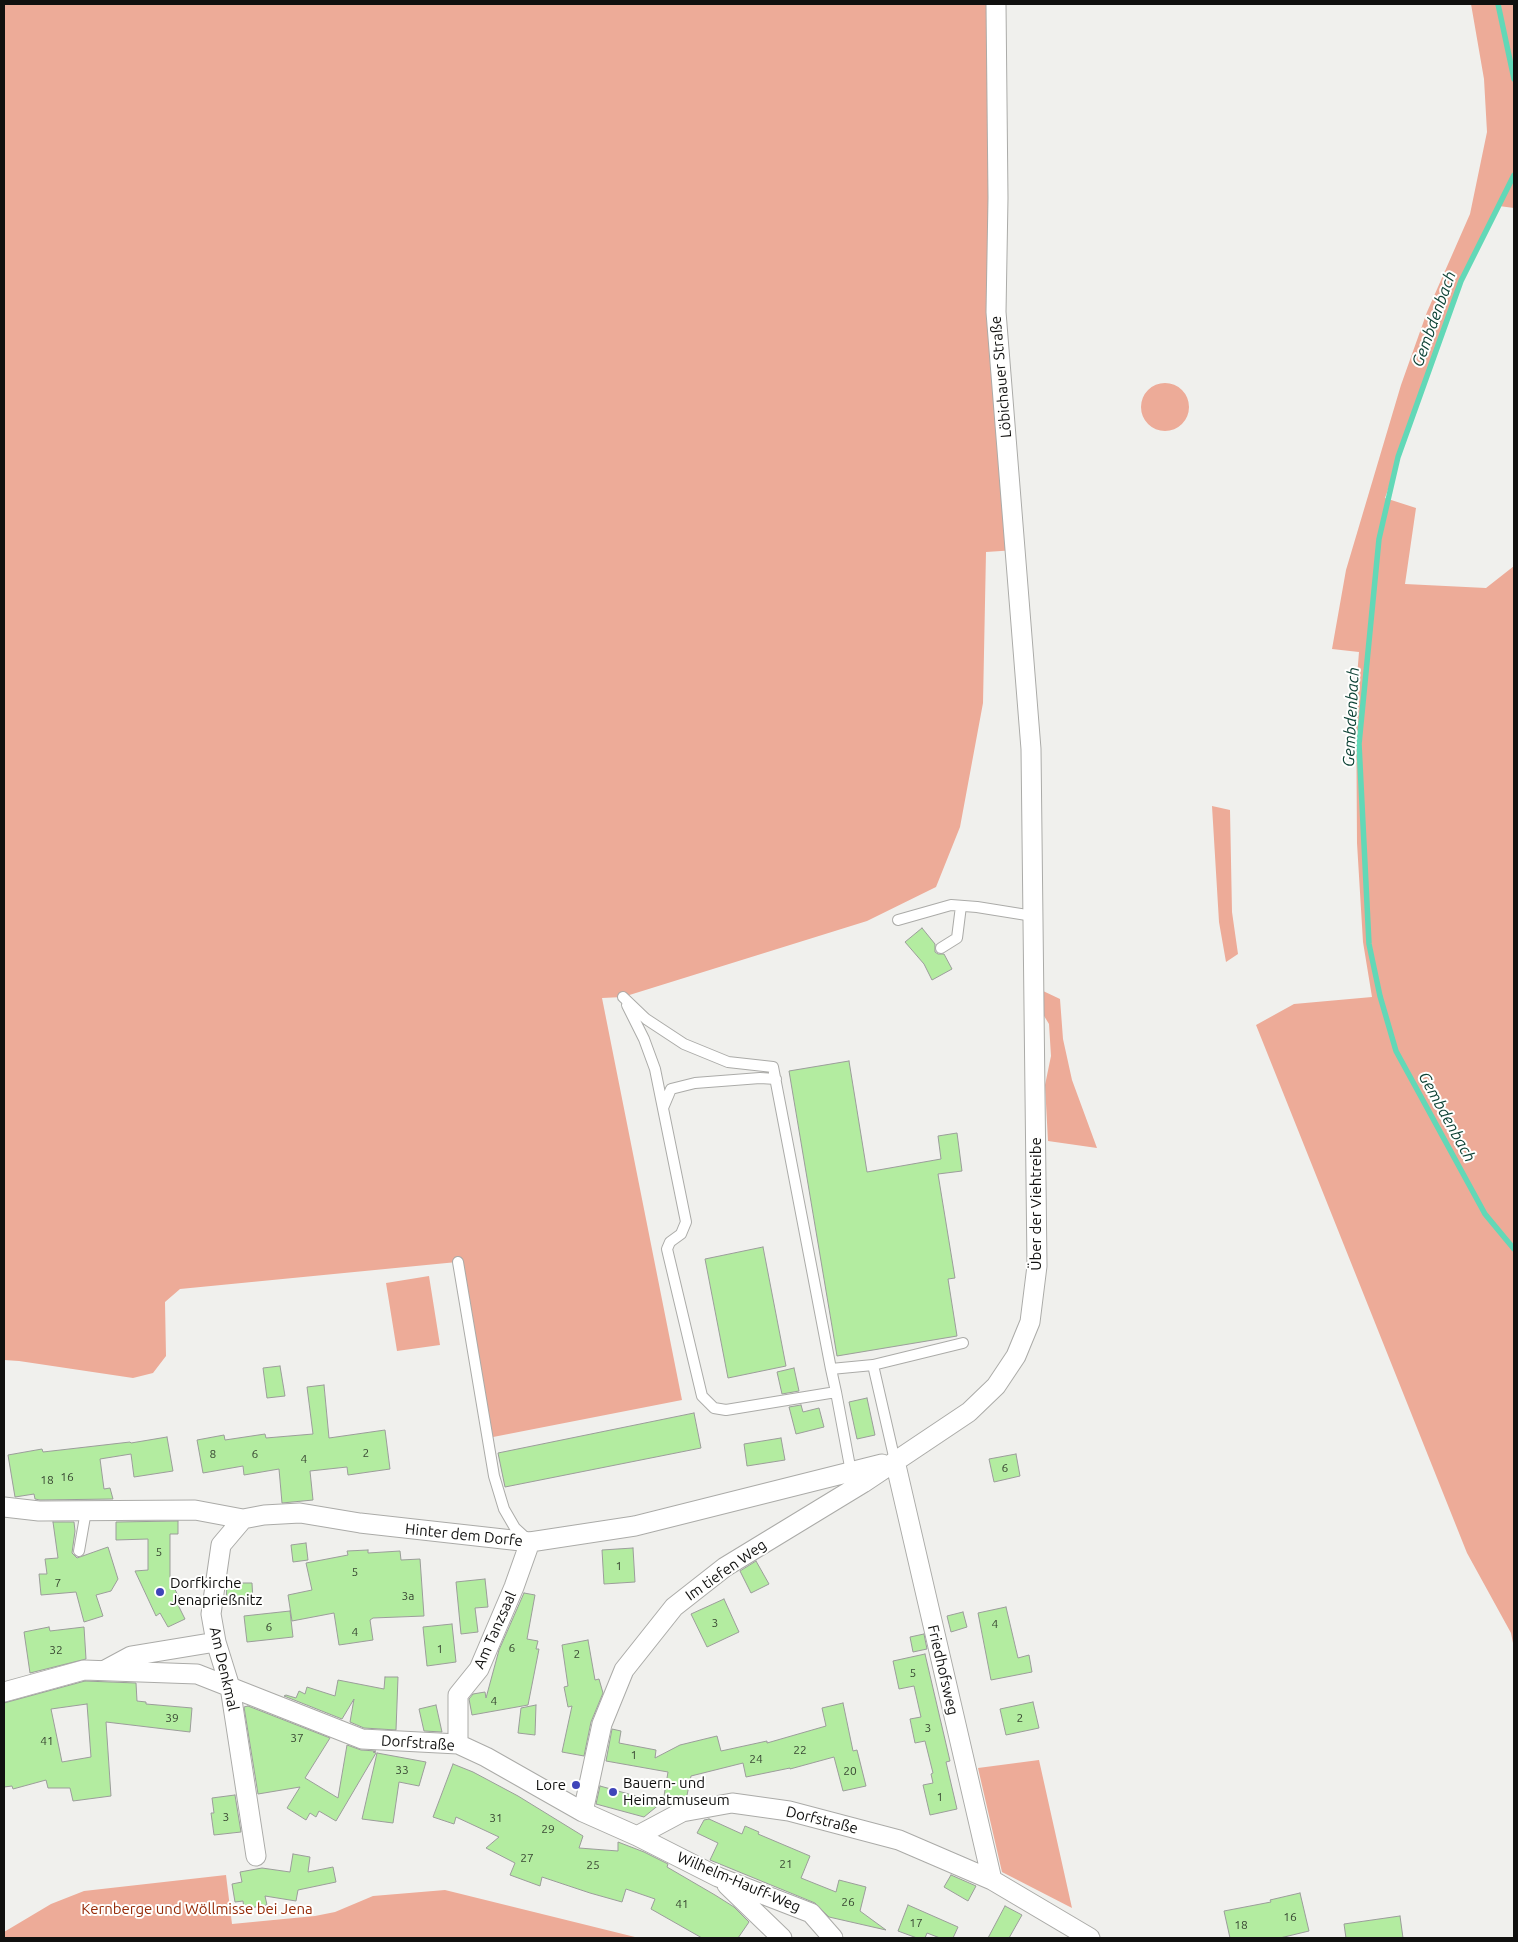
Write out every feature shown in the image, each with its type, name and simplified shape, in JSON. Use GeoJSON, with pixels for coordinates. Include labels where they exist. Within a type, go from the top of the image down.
{"type":"FeatureCollection","features":[{"type":"Feature","properties":{"kind":"street","name":"Löbichauer Straße"},"geometry":{"type":"LineString","coordinates":[[996,4],[998,198],[996,312],[1031,749]]}},
{"type":"Feature","properties":{"kind":"street","name":"Über der Viehtreibe"},"geometry":{"type":"LineString","coordinates":[[895,1461],[969,1412],[996,1386],[1016,1356],[1030,1322],[1037,1266],[1031,749]]}},
{"type":"Feature","properties":{"kind":"street","name":"Hinter dem Dorfe"},"geometry":{"type":"LineString","coordinates":[[4,1507],[39,1511],[195,1510],[243,1520],[264,1515],[300,1513],[360,1523],[530,1542],[635,1526],[895,1461]]}},
{"type":"Feature","properties":{"kind":"street","name":"Im tiefen Weg"},"geometry":{"type":"LineString","coordinates":[[583,1812],[602,1724],[624,1670],[674,1607],[725,1567],[863,1483],[895,1461]]}},
{"type":"Feature","properties":{"kind":"street","name":"Friedhofsweg"},"geometry":{"type":"LineString","coordinates":[[895,1461],[992,1880]]}},
{"type":"Feature","properties":{"kind":"street","name":"Am Denkmal"},"geometry":{"type":"LineString","coordinates":[[243,1520],[221,1545],[211,1614],[216,1642],[230,1687],[256,1856]]}},
{"type":"Feature","properties":{"kind":"street","name":"Am Tanzsaal"},"geometry":{"type":"LineString","coordinates":[[458,1744],[458,1695],[479,1670],[514,1587],[530,1542]]}},
{"type":"Feature","properties":{"kind":"street"},"geometry":{"type":"LineString","coordinates":[[104,1671],[131,1656],[216,1642]]}},
{"type":"Feature","properties":{"kind":"street","name":"Dorfstraße"},"geometry":{"type":"LineString","coordinates":[[4,1692],[84,1670],[197,1674],[362,1739],[458,1744],[486,1757],[583,1812],[637,1836],[682,1812],[732,1803],[789,1811],[899,1840],[992,1880],[1090,1938]]}},
{"type":"Feature","properties":{"kind":"street","name":"Wilhelm-Hauff-Weg"},"geometry":{"type":"LineString","coordinates":[[637,1836],[718,1877],[811,1913],[833,1938]]}},
{"type":"Feature","properties":{"kind":"street"},"geometry":{"type":"LineString","coordinates":[[718,1877],[782,1938]]}},
{"type":"Feature","properties":{"kind":"lane"},"geometry":{"type":"LineString","coordinates":[[898,920],[950,905],[1033,916]]}},
{"type":"Feature","properties":{"kind":"lane"},"geometry":{"type":"LineString","coordinates":[[942,948],[957,938],[961,906]]}},
{"type":"Feature","properties":{"kind":"lane"},"geometry":{"type":"LineString","coordinates":[[836,1392],[726,1410],[714,1408],[702,1396],[667,1249],[670,1242],[681,1234],[686,1222],[655,1069],[644,1039],[623,998],[646,1019],[684,1044],[728,1062],[773,1067],[852,1472]]}},
{"type":"Feature","properties":{"kind":"lane"},"geometry":{"type":"LineString","coordinates":[[663,1109],[671,1089],[695,1083],[760,1078],[776,1080]]}},
{"type":"Feature","properties":{"kind":"lane"},"geometry":{"type":"LineString","coordinates":[[458,1262],[494,1476],[508,1515],[515,1528],[530,1542]]}},
{"type":"Feature","properties":{"kind":"lane"},"geometry":{"type":"LineString","coordinates":[[831,1370],[873,1365],[963,1343]]}},
{"type":"Feature","properties":{"kind":"lane"},"geometry":{"type":"LineString","coordinates":[[873,1365],[895,1461]]}},
{"type":"Feature","properties":{"kind":"lane"},"geometry":{"type":"LineString","coordinates":[[79,1551],[86,1510]]}},
{"type":"Feature","properties":{"kind":"green space"},"geometry":{"type":"Polygon","coordinates":[[[4,4],[996,4],[998,198],[1016,550],[986,552],[983,703],[960,827],[936,887],[867,921],[623,997],[602,998],[682,1400],[488,1438],[457,1262],[180,1289],[165,1302],[166,1356],[153,1373],[133,1378],[4,1360],[4,4]]]}},
{"type":"Feature","properties":{"kind":"green space"},"geometry":{"type":"Polygon","coordinates":[[[1471,4],[1514,4],[1514,208],[1499,206],[1461,281],[1385,498],[1416,508],[1405,584],[1486,588],[1514,566],[1514,1648],[1511,1633],[1467,1553],[1256,1025],[1294,1004],[1372,997],[1363,942],[1357,843],[1356,689],[1359,652],[1332,649],[1346,570],[1401,385],[1427,312],[1470,214],[1487,132],[1484,79],[1471,4]]]}},
{"type":"Feature","properties":{"kind":"green space"},"geometry":{"type":"Polygon","coordinates":[[[1165,383],[1174,385],[1182,390],[1187,398],[1189,407],[1187,416],[1182,424],[1174,429],[1165,431],[1156,429],[1148,424],[1143,416],[1141,407],[1143,398],[1148,390],[1156,385],[1165,383]]]}},
{"type":"Feature","properties":{"kind":"green space"},"geometry":{"type":"Polygon","coordinates":[[[1212,806],[1230,810],[1232,912],[1238,954],[1226,962],[1219,922],[1212,806]]]}},
{"type":"Feature","properties":{"kind":"green space"},"geometry":{"type":"Polygon","coordinates":[[[1041,990],[1060,999],[1063,1039],[1072,1080],[1097,1148],[1048,1141],[1045,1085],[1051,1056],[1049,1024],[1041,1011],[1041,990]]]}},
{"type":"Feature","properties":{"kind":"green space"},"geometry":{"type":"Polygon","coordinates":[[[429,1276],[440,1345],[397,1351],[386,1283],[429,1276]]]}},
{"type":"Feature","properties":{"kind":"green space"},"geometry":{"type":"Polygon","coordinates":[[[1039,1760],[1072,1908],[1002,1872],[978,1768],[1039,1760]]]}},
{"type":"Feature","properties":{"kind":"green space","name":"Kernberge und Wöllmisse bei Jena"},"geometry":{"type":"Polygon","coordinates":[[[226,1875],[232,1924],[315,1916],[335,1912],[373,1896],[445,1890],[639,1938],[4,1938],[4,1932],[51,1904],[84,1891],[226,1875]]]}},
{"type":"Feature","properties":{"kind":"building"},"geometry":{"type":"Polygon","coordinates":[[[922,928],[935,944],[935,952],[944,954],[952,969],[932,980],[924,964],[905,942],[922,928]]]}},
{"type":"Feature","properties":{"kind":"building"},"geometry":{"type":"Polygon","coordinates":[[[849,1061],[867,1172],[941,1159],[938,1136],[957,1133],[962,1171],[938,1174],[955,1278],[948,1279],[957,1336],[837,1356],[789,1071],[849,1061]]]}},
{"type":"Feature","properties":{"kind":"building"},"geometry":{"type":"Polygon","coordinates":[[[763,1247],[786,1366],[728,1378],[705,1259],[763,1247]]]}},
{"type":"Feature","properties":{"kind":"building"},"geometry":{"type":"Polygon","coordinates":[[[280,1366],[285,1396],[267,1398],[263,1368],[280,1366]]]}},
{"type":"Feature","properties":{"kind":"building"},"geometry":{"type":"Polygon","coordinates":[[[794,1368],[799,1391],[782,1394],[777,1372],[794,1368]]]}},
{"type":"Feature","properties":{"kind":"building"},"geometry":{"type":"Polygon","coordinates":[[[324,1385],[329,1438],[385,1430],[390,1469],[348,1475],[347,1467],[310,1471],[313,1500],[282,1503],[279,1469],[244,1475],[243,1466],[203,1473],[197,1440],[224,1435],[225,1440],[265,1434],[266,1438],[313,1434],[307,1387],[324,1385]]]}},
{"type":"Feature","properties":{"kind":"building"},"geometry":{"type":"Polygon","coordinates":[[[867,1398],[875,1435],[857,1439],[849,1402],[867,1398]]]}},
{"type":"Feature","properties":{"kind":"building"},"geometry":{"type":"Polygon","coordinates":[[[801,1405],[803,1412],[819,1408],[824,1427],[796,1434],[789,1407],[801,1405]]]}},
{"type":"Feature","properties":{"kind":"building"},"geometry":{"type":"Polygon","coordinates":[[[694,1413],[701,1448],[505,1487],[498,1453],[694,1413]]]}},
{"type":"Feature","properties":{"kind":"building"},"geometry":{"type":"Polygon","coordinates":[[[167,1437],[173,1471],[134,1477],[131,1454],[100,1459],[104,1489],[110,1488],[113,1499],[40,1500],[35,1499],[34,1494],[15,1497],[8,1455],[42,1449],[43,1452],[131,1443],[167,1437]]]}},
{"type":"Feature","properties":{"kind":"building"},"geometry":{"type":"Polygon","coordinates":[[[781,1438],[785,1460],[747,1466],[744,1444],[781,1438]]]}},
{"type":"Feature","properties":{"kind":"building"},"geometry":{"type":"Polygon","coordinates":[[[1016,1454],[1020,1476],[994,1482],[989,1459],[1016,1454]]]}},
{"type":"Feature","properties":{"kind":"building"},"geometry":{"type":"Polygon","coordinates":[[[178,1521],[178,1534],[170,1534],[170,1580],[182,1603],[178,1605],[185,1619],[168,1627],[160,1613],[156,1616],[135,1571],[148,1570],[148,1539],[116,1540],[116,1522],[178,1521]]]}},
{"type":"Feature","properties":{"kind":"building"},"geometry":{"type":"Polygon","coordinates":[[[53,1522],[74,1522],[75,1531],[72,1553],[77,1558],[108,1547],[118,1579],[111,1591],[96,1595],[103,1616],[84,1622],[76,1592],[41,1595],[39,1574],[47,1574],[45,1559],[58,1558],[53,1522]]]}},
{"type":"Feature","properties":{"kind":"building"},"geometry":{"type":"Polygon","coordinates":[[[306,1543],[308,1560],[293,1562],[291,1545],[306,1543]]]}},
{"type":"Feature","properties":{"kind":"building"},"geometry":{"type":"Polygon","coordinates":[[[633,1548],[635,1582],[604,1584],[602,1550],[633,1548]]]}},
{"type":"Feature","properties":{"kind":"building"},"geometry":{"type":"Polygon","coordinates":[[[368,1550],[368,1553],[400,1551],[401,1560],[420,1559],[424,1616],[373,1618],[370,1620],[373,1640],[339,1645],[334,1613],[292,1621],[288,1595],[312,1590],[306,1563],[348,1555],[347,1551],[368,1550]]]}},
{"type":"Feature","properties":{"kind":"building"},"geometry":{"type":"Polygon","coordinates":[[[756,1561],[769,1584],[751,1593],[740,1571],[756,1561]]]}},
{"type":"Feature","properties":{"kind":"building"},"geometry":{"type":"Polygon","coordinates":[[[485,1579],[488,1607],[475,1608],[478,1632],[461,1634],[456,1582],[485,1579]]]}},
{"type":"Feature","properties":{"kind":"building"},"geometry":{"type":"Polygon","coordinates":[[[227,1583],[252,1583],[253,1602],[226,1604],[227,1583]]]}},
{"type":"Feature","properties":{"kind":"building"},"geometry":{"type":"Polygon","coordinates":[[[524,1593],[535,1595],[527,1639],[538,1641],[536,1649],[539,1649],[528,1705],[472,1715],[469,1699],[473,1694],[485,1692],[486,1698],[499,1650],[524,1593]]]}},
{"type":"Feature","properties":{"kind":"building"},"geometry":{"type":"Polygon","coordinates":[[[724,1599],[739,1632],[707,1647],[691,1614],[724,1599]]]}},
{"type":"Feature","properties":{"kind":"building"},"geometry":{"type":"Polygon","coordinates":[[[1006,1607],[1018,1658],[1029,1655],[1032,1672],[991,1680],[978,1613],[1006,1607]]]}},
{"type":"Feature","properties":{"kind":"building"},"geometry":{"type":"Polygon","coordinates":[[[290,1611],[293,1637],[247,1642],[244,1616],[290,1611]]]}},
{"type":"Feature","properties":{"kind":"building"},"geometry":{"type":"Polygon","coordinates":[[[963,1612],[967,1627],[951,1632],[947,1616],[963,1612]]]}},
{"type":"Feature","properties":{"kind":"building"},"geometry":{"type":"Polygon","coordinates":[[[452,1624],[456,1662],[427,1666],[423,1627],[452,1624]]]}},
{"type":"Feature","properties":{"kind":"building"},"geometry":{"type":"Polygon","coordinates":[[[49,1627],[50,1631],[84,1627],[86,1659],[30,1673],[24,1632],[49,1627]]]}},
{"type":"Feature","properties":{"kind":"building"},"geometry":{"type":"Polygon","coordinates":[[[924,1634],[927,1649],[913,1652],[910,1637],[924,1634]]]}},
{"type":"Feature","properties":{"kind":"building"},"geometry":{"type":"Polygon","coordinates":[[[588,1640],[595,1680],[599,1679],[603,1693],[591,1722],[584,1756],[562,1752],[572,1706],[568,1707],[564,1687],[568,1686],[562,1645],[588,1640]]]}},
{"type":"Feature","properties":{"kind":"building"},"geometry":{"type":"Polygon","coordinates":[[[925,1654],[950,1761],[946,1762],[957,1809],[930,1815],[923,1785],[933,1783],[931,1774],[933,1773],[925,1741],[915,1743],[910,1719],[921,1717],[914,1686],[899,1689],[893,1661],[925,1654]]]}},
{"type":"Feature","properties":{"kind":"building"},"geometry":{"type":"Polygon","coordinates":[[[385,1677],[398,1677],[396,1730],[364,1728],[350,1722],[354,1699],[342,1719],[284,1696],[296,1698],[299,1691],[305,1694],[307,1687],[335,1696],[338,1680],[384,1689],[385,1677]]]}},
{"type":"Feature","properties":{"kind":"building"},"geometry":{"type":"Polygon","coordinates":[[[85,1681],[136,1683],[137,1701],[146,1702],[146,1704],[192,1708],[190,1732],[106,1722],[111,1796],[73,1801],[70,1788],[48,1788],[46,1780],[13,1789],[12,1786],[4,1787],[4,1703],[85,1681]],[[87,1704],[51,1709],[62,1762],[91,1757],[87,1704]]]}},
{"type":"Feature","properties":{"kind":"building"},"geometry":{"type":"Polygon","coordinates":[[[1033,1702],[1039,1728],[1006,1735],[1000,1709],[1033,1702]]]}},
{"type":"Feature","properties":{"kind":"building"},"geometry":{"type":"Polygon","coordinates":[[[843,1703],[853,1751],[857,1750],[866,1786],[843,1791],[834,1757],[790,1769],[746,1777],[743,1763],[691,1776],[686,1800],[664,1796],[668,1772],[606,1761],[612,1729],[621,1731],[619,1743],[656,1750],[655,1758],[680,1745],[717,1736],[721,1751],[767,1741],[767,1743],[826,1726],[822,1708],[843,1703]]]}},
{"type":"Feature","properties":{"kind":"building"},"geometry":{"type":"Polygon","coordinates":[[[436,1705],[442,1732],[424,1731],[419,1709],[436,1705]]]}},
{"type":"Feature","properties":{"kind":"building"},"geometry":{"type":"Polygon","coordinates":[[[536,1705],[535,1735],[518,1733],[521,1708],[536,1705]]]}},
{"type":"Feature","properties":{"kind":"building"},"geometry":{"type":"Polygon","coordinates":[[[248,1706],[330,1738],[305,1778],[338,1798],[347,1745],[361,1750],[376,1751],[373,1752],[376,1753],[336,1821],[319,1811],[316,1817],[310,1813],[306,1820],[287,1808],[300,1787],[258,1794],[244,1707],[248,1706]]]}},
{"type":"Feature","properties":{"kind":"building"},"geometry":{"type":"Polygon","coordinates":[[[377,1753],[426,1762],[419,1786],[399,1782],[393,1823],[362,1819],[377,1753]]]}},
{"type":"Feature","properties":{"kind":"building"},"geometry":{"type":"Polygon","coordinates":[[[453,1764],[473,1772],[518,1796],[583,1836],[579,1848],[618,1851],[618,1842],[644,1852],[668,1864],[667,1867],[734,1907],[749,1922],[738,1938],[702,1938],[651,1909],[655,1899],[626,1889],[622,1902],[542,1877],[540,1886],[510,1875],[515,1863],[486,1848],[499,1837],[456,1817],[454,1824],[433,1817],[453,1764]]]}},
{"type":"Feature","properties":{"kind":"building"},"geometry":{"type":"Polygon","coordinates":[[[600,1786],[661,1803],[644,1817],[596,1804],[600,1786]]]}},
{"type":"Feature","properties":{"kind":"building"},"geometry":{"type":"Polygon","coordinates":[[[235,1795],[241,1832],[214,1835],[211,1813],[214,1813],[212,1798],[235,1795]]]}},
{"type":"Feature","properties":{"kind":"building"},"geometry":{"type":"Polygon","coordinates":[[[709,1819],[742,1834],[745,1826],[759,1832],[758,1834],[810,1856],[801,1878],[836,1892],[839,1880],[866,1887],[860,1911],[886,1930],[829,1917],[815,1903],[710,1860],[718,1843],[697,1833],[704,1820],[709,1819]]]}},
{"type":"Feature","properties":{"kind":"building"},"geometry":{"type":"Polygon","coordinates":[[[293,1854],[310,1857],[308,1872],[333,1867],[336,1882],[298,1890],[296,1901],[265,1896],[267,1905],[244,1909],[243,1901],[235,1902],[232,1884],[242,1882],[240,1872],[262,1868],[290,1872],[293,1854]]]}},
{"type":"Feature","properties":{"kind":"building"},"geometry":{"type":"Polygon","coordinates":[[[951,1875],[976,1886],[968,1901],[944,1887],[951,1875]]]}},
{"type":"Feature","properties":{"kind":"building"},"geometry":{"type":"Polygon","coordinates":[[[1300,1893],[1309,1931],[1280,1938],[1230,1938],[1224,1911],[1271,1902],[1270,1900],[1300,1893]]]}},
{"type":"Feature","properties":{"kind":"building"},"geometry":{"type":"Polygon","coordinates":[[[908,1905],[958,1927],[953,1938],[940,1938],[927,1933],[925,1938],[917,1938],[898,1931],[908,1905]]]}},
{"type":"Feature","properties":{"kind":"building"},"geometry":{"type":"Polygon","coordinates":[[[1005,1906],[1022,1915],[1009,1938],[988,1938],[1005,1906]]]}},
{"type":"Feature","properties":{"kind":"building"},"geometry":{"type":"Polygon","coordinates":[[[1400,1916],[1403,1938],[1346,1938],[1344,1924],[1400,1916]]]}},
{"type":"Feature","properties":{"kind":"waterway","name":"Gembdenbach"},"geometry":{"type":"LineString","coordinates":[[1498,4],[1514,79]]}},
{"type":"Feature","properties":{"kind":"waterway","name":"Gembdenbach"},"geometry":{"type":"LineString","coordinates":[[1514,175],[1461,281],[1398,457],[1379,539],[1359,744],[1369,944],[1380,996],[1396,1051],[1485,1214],[1514,1249]]}},
{"type":"Feature","properties":{"kind":"place","name":"Dorfkirche Jenaprießnitz"},"geometry":{"type":"Point","coordinates":[160,1592]}},
{"type":"Feature","properties":{"kind":"place","name":"Lore"},"geometry":{"type":"Point","coordinates":[576,1785]}},
{"type":"Feature","properties":{"kind":"place","name":"Bauern- und Heimatmuseum"},"geometry":{"type":"Point","coordinates":[613,1792]}}]}
